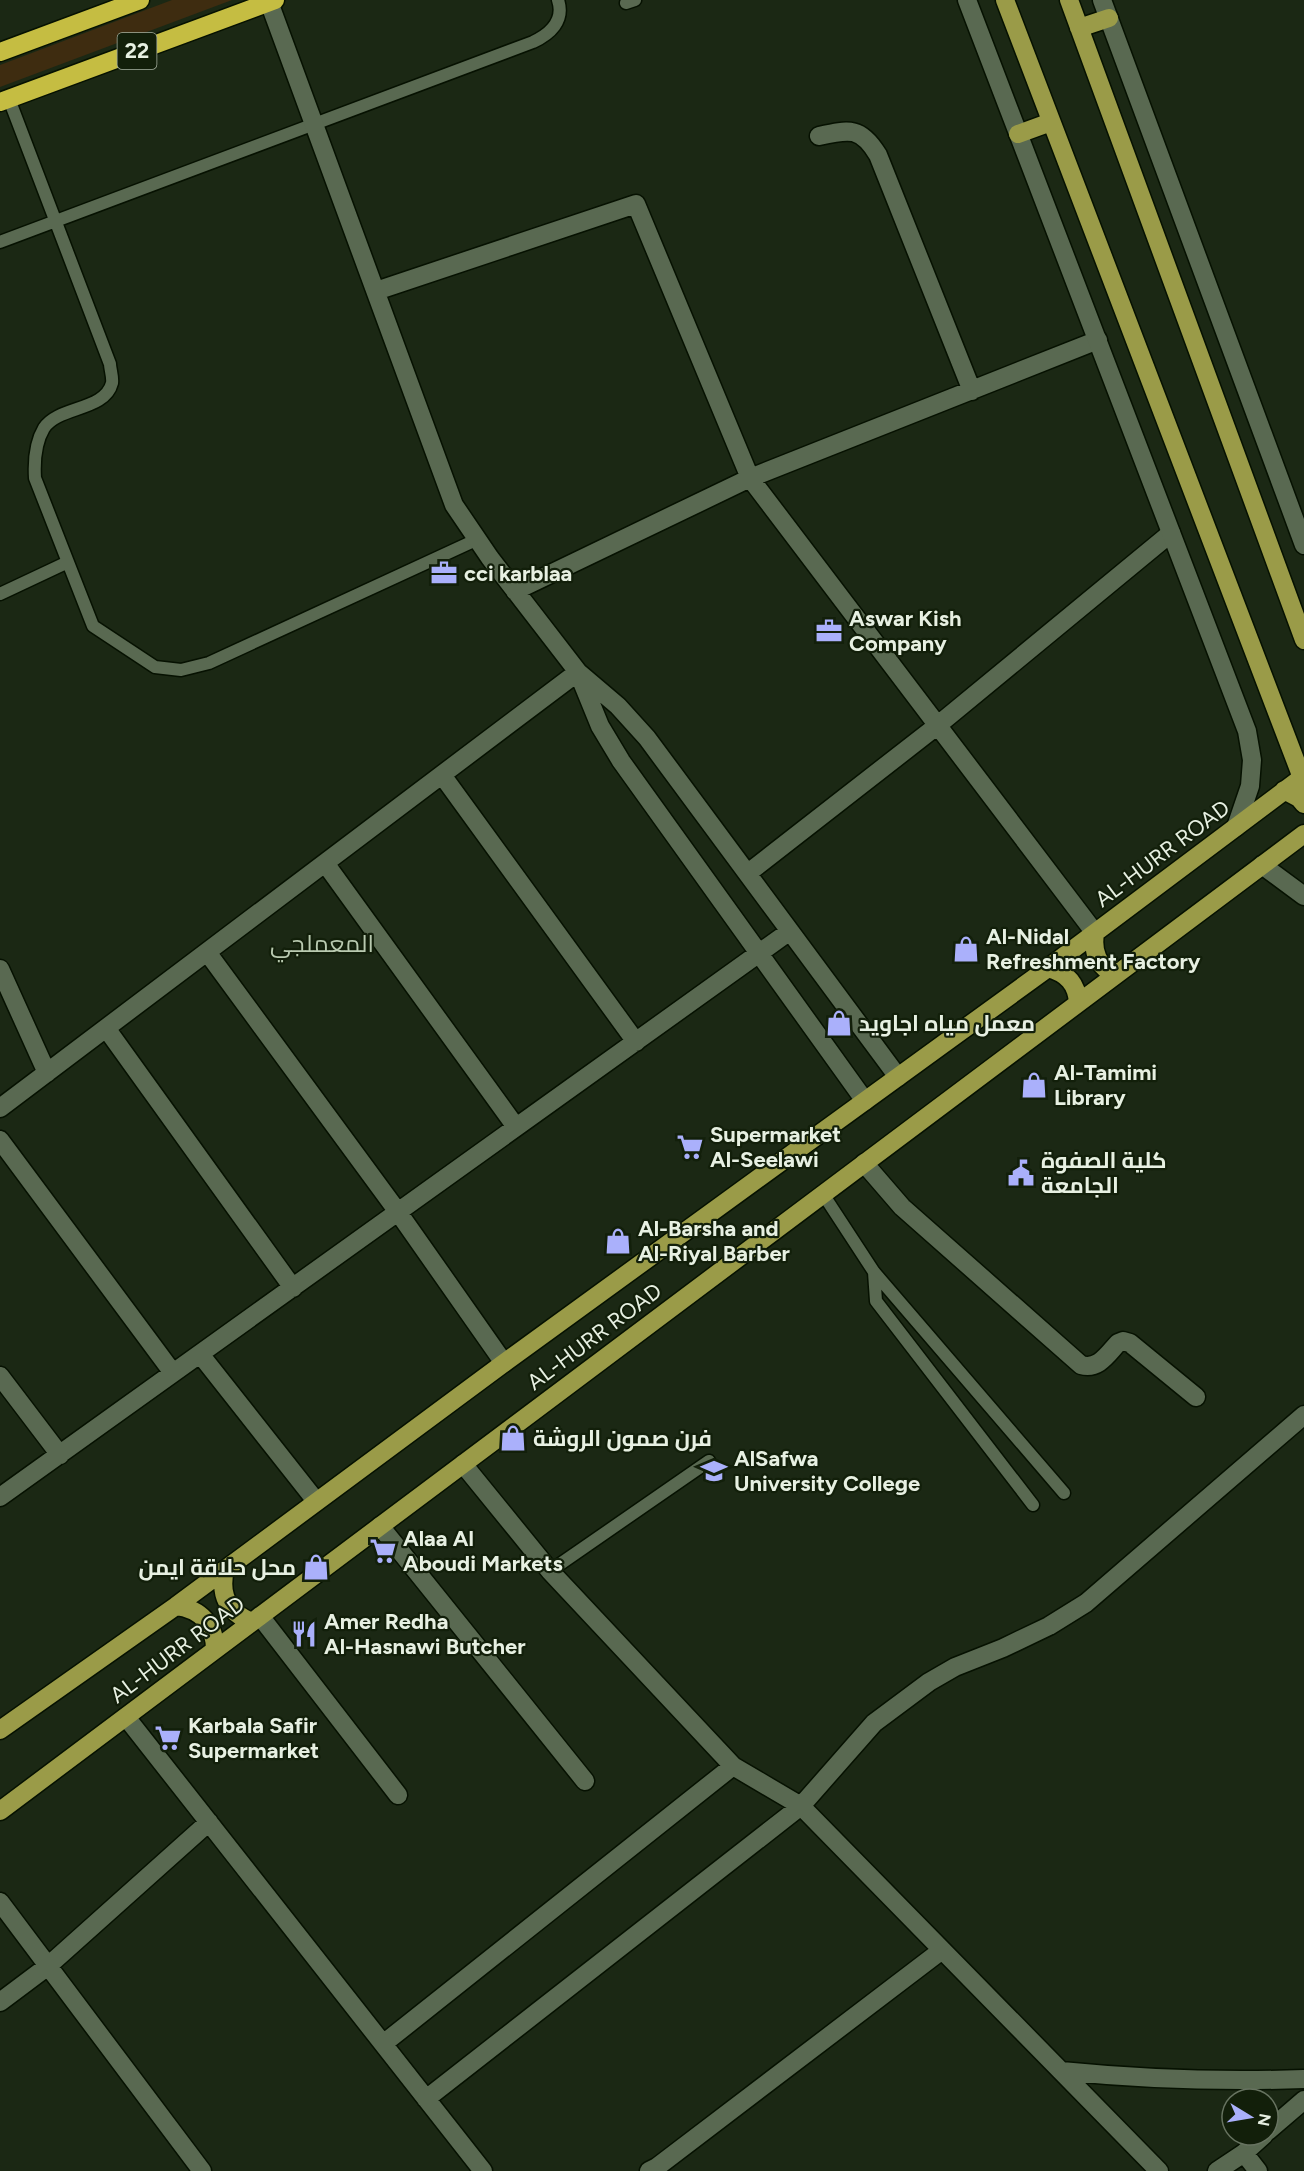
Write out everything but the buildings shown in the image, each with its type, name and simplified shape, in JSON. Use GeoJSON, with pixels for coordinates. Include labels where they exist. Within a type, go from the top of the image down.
{"type":"FeatureCollection","features":[{"type":"Feature","properties":{"kind":"highway","name":"22"},"geometry":{"type":"LineString","coordinates":[[0,52],[140,0]]}},
{"type":"Feature","properties":{"kind":"highway","name":"22"},"geometry":{"type":"LineString","coordinates":[[5,101],[272,1]]}},
{"type":"Feature","properties":{"kind":"main road"},"geometry":{"type":"LineString","coordinates":[[1005,0],[1303,779]]}},
{"type":"Feature","properties":{"kind":"main road"},"geometry":{"type":"LineString","coordinates":[[1069,0],[1304,640]]}},
{"type":"Feature","properties":{"kind":"main road"},"geometry":{"type":"LineString","coordinates":[[1079,28],[1109,18]]}},
{"type":"Feature","properties":{"kind":"main road"},"geometry":{"type":"LineString","coordinates":[[1018,134],[1051,122]]}},
{"type":"Feature","properties":{"kind":"main road","name":"AL-HURR ROAD"},"geometry":{"type":"LineString","coordinates":[[0,1730],[176,1606],[504,1363],[1048,968],[1284,790],[1303,779]]}},
{"type":"Feature","properties":{"kind":"main road"},"geometry":{"type":"LineString","coordinates":[[1284,790],[1299,798],[1304,804]]}},
{"type":"Feature","properties":{"kind":"main road","name":"AL-HURR ROAD"},"geometry":{"type":"LineString","coordinates":[[0,1811],[1304,834]]}},
{"type":"Feature","properties":{"kind":"main road"},"geometry":{"type":"LineString","coordinates":[[1095,933],[1094,950],[1097,958],[1101,965],[1115,975]]}},
{"type":"Feature","properties":{"kind":"main road"},"geometry":{"type":"LineString","coordinates":[[1048,968],[1056,970],[1070,980],[1077,994],[1078,1003]]}},
{"type":"Feature","properties":{"kind":"main road"},"geometry":{"type":"LineString","coordinates":[[225,1570],[223,1592],[226,1602],[242,1618],[256,1619]]}},
{"type":"Feature","properties":{"kind":"main road"},"geometry":{"type":"LineString","coordinates":[[176,1606],[187,1607],[206,1619],[212,1628],[215,1650]]}},
{"type":"Feature","properties":{"kind":"street"},"geometry":{"type":"LineString","coordinates":[[967,0],[1246,731],[1252,760],[1250,786],[1236,827]]}},
{"type":"Feature","properties":{"kind":"street"},"geometry":{"type":"LineString","coordinates":[[1102,0],[1304,545]]}},
{"type":"Feature","properties":{"kind":"street"},"geometry":{"type":"LineString","coordinates":[[272,1],[314,124],[454,505],[515,591],[578,672],[618,706],[647,738],[898,1077]]}},
{"type":"Feature","properties":{"kind":"street"},"geometry":{"type":"LineString","coordinates":[[819,136],[841,131],[857,133],[869,140],[878,155],[972,391]]}},
{"type":"Feature","properties":{"kind":"street"},"geometry":{"type":"LineString","coordinates":[[376,291],[636,204],[750,478],[1095,933]]}},
{"type":"Feature","properties":{"kind":"street"},"geometry":{"type":"LineString","coordinates":[[515,591],[750,478],[1098,340]]}},
{"type":"Feature","properties":{"kind":"street"},"geometry":{"type":"LineString","coordinates":[[747,873],[938,725],[1171,533]]}},
{"type":"Feature","properties":{"kind":"street"},"geometry":{"type":"LineString","coordinates":[[0,1108],[578,672]]}},
{"type":"Feature","properties":{"kind":"street"},"geometry":{"type":"LineString","coordinates":[[578,672],[600,726],[610,744],[865,1101]]}},
{"type":"Feature","properties":{"kind":"street"},"geometry":{"type":"LineString","coordinates":[[442,775],[636,1042]]}},
{"type":"Feature","properties":{"kind":"street"},"geometry":{"type":"LineString","coordinates":[[325,863],[516,1127]]}},
{"type":"Feature","properties":{"kind":"street"},"geometry":{"type":"LineString","coordinates":[[1262,865],[1304,896]]}},
{"type":"Feature","properties":{"kind":"street"},"geometry":{"type":"LineString","coordinates":[[0,1497],[790,931]]}},
{"type":"Feature","properties":{"kind":"street"},"geometry":{"type":"LineString","coordinates":[[207,952],[398,1212],[504,1363]]}},
{"type":"Feature","properties":{"kind":"street"},"geometry":{"type":"LineString","coordinates":[[0,969],[47,1072]]}},
{"type":"Feature","properties":{"kind":"street"},"geometry":{"type":"LineString","coordinates":[[106,1028],[293,1288]]}},
{"type":"Feature","properties":{"kind":"street"},"geometry":{"type":"LineString","coordinates":[[0,1140],[173,1373]]}},
{"type":"Feature","properties":{"kind":"street"},"geometry":{"type":"LineString","coordinates":[[864,1163],[902,1207],[1081,1365],[1089,1367],[1097,1365],[1118,1343],[1123,1341],[1130,1343],[1196,1397]]}},
{"type":"Feature","properties":{"kind":"street"},"geometry":{"type":"LineString","coordinates":[[200,1354],[316,1501]]}},
{"type":"Feature","properties":{"kind":"street"},"geometry":{"type":"LineString","coordinates":[[0,1376],[60,1455]]}},
{"type":"Feature","properties":{"kind":"street"},"geometry":{"type":"LineString","coordinates":[[426,2099],[801,1806],[874,1723],[929,1682],[956,1667],[1049,1626],[1086,1603],[1304,1415]]}},
{"type":"Feature","properties":{"kind":"street"},"geometry":{"type":"LineString","coordinates":[[463,1464],[550,1571],[734,1766],[801,1806],[1159,2171]]}},
{"type":"Feature","properties":{"kind":"street"},"geometry":{"type":"LineString","coordinates":[[380,1526],[585,1780]]}},
{"type":"Feature","properties":{"kind":"street"},"geometry":{"type":"LineString","coordinates":[[256,1619],[398,1795]]}},
{"type":"Feature","properties":{"kind":"street"},"geometry":{"type":"LineString","coordinates":[[126,1717],[483,2171]]}},
{"type":"Feature","properties":{"kind":"street"},"geometry":{"type":"LineString","coordinates":[[383,2044],[734,1766]]}},
{"type":"Feature","properties":{"kind":"street"},"geometry":{"type":"LineString","coordinates":[[0,2002],[48,1966],[209,1822]]}},
{"type":"Feature","properties":{"kind":"street"},"geometry":{"type":"LineString","coordinates":[[0,1902],[202,2171]]}},
{"type":"Feature","properties":{"kind":"street"},"geometry":{"type":"LineString","coordinates":[[649,2171],[942,1950]]}},
{"type":"Feature","properties":{"kind":"street"},"geometry":{"type":"LineString","coordinates":[[1060,2071],[1152,2079],[1235,2082],[1304,2079]]}},
{"type":"Feature","properties":{"kind":"street"},"geometry":{"type":"LineString","coordinates":[[1280,2121],[1304,2100]]}},
{"type":"Feature","properties":{"kind":"street"},"geometry":{"type":"LineString","coordinates":[[1217,2171],[1251,2147]]}},
{"type":"Feature","properties":{"kind":"street"},"geometry":{"type":"LineString","coordinates":[[1244,2153],[1258,2171]]}},
{"type":"Feature","properties":{"kind":"lane"},"geometry":{"type":"LineString","coordinates":[[0,242],[548,35],[557,22],[560,6],[558,0]]}},
{"type":"Feature","properties":{"kind":"lane"},"geometry":{"type":"LineString","coordinates":[[5,101],[56,221],[110,364],[112,382],[104,398],[59,417],[45,426],[34,461],[35,478],[93,626],[155,668],[181,670],[209,663],[478,539]]}},
{"type":"Feature","properties":{"kind":"lane"},"geometry":{"type":"LineString","coordinates":[[0,594],[68,562]]}},
{"type":"Feature","properties":{"kind":"lane"},"geometry":{"type":"LineString","coordinates":[[823,1194],[874,1272],[1064,1493]]}},
{"type":"Feature","properties":{"kind":"lane"},"geometry":{"type":"LineString","coordinates":[[874,1272],[876,1301],[1033,1505]]}},
{"type":"Feature","properties":{"kind":"lane"},"geometry":{"type":"LineString","coordinates":[[550,1571],[709,1461]]}},
{"type":"Feature","properties":{"kind":"shaded area"},"geometry":{"type":"Polygon","coordinates":[[[172,0],[232,0],[0,87],[0,65],[172,0]]]}},
{"type":"Feature","properties":{"kind":"place","name":"cci karblaa"},"geometry":{"type":"Point","coordinates":[444,573]}},
{"type":"Feature","properties":{"kind":"place","name":"Aswar Kish Company"},"geometry":{"type":"Point","coordinates":[829,631]}},
{"type":"Feature","properties":{"kind":"place","name":"Al-Nidal Refreshment Factory"},"geometry":{"type":"Point","coordinates":[966,949]}},
{"type":"Feature","properties":{"kind":"place","name":"معمل مياه اجاويد"},"geometry":{"type":"Point","coordinates":[839,1023]}},
{"type":"Feature","properties":{"kind":"place","name":"Al-Tamimi Library"},"geometry":{"type":"Point","coordinates":[1034,1085]}},
{"type":"Feature","properties":{"kind":"place","name":"Supermarket Al-Seelawi"},"geometry":{"type":"Point","coordinates":[690,1147]}},
{"type":"Feature","properties":{"kind":"place","name":"كلية الصفوة الجامعة"},"geometry":{"type":"Point","coordinates":[1021,1173]}},
{"type":"Feature","properties":{"kind":"place","name":"Al-Barsha and Al-Riyal Barber"},"geometry":{"type":"Point","coordinates":[618,1241]}},
{"type":"Feature","properties":{"kind":"place","name":"فرن صمون الروشة"},"geometry":{"type":"Point","coordinates":[513,1438]}},
{"type":"Feature","properties":{"kind":"place","name":"AlSafwa University College"},"geometry":{"type":"Point","coordinates":[714,1471]}},
{"type":"Feature","properties":{"kind":"place","name":"Alaa Al Aboudi Markets"},"geometry":{"type":"Point","coordinates":[383,1551]}},
{"type":"Feature","properties":{"kind":"place","name":"محل حلاقة ايمن"},"geometry":{"type":"Point","coordinates":[316,1567]}},
{"type":"Feature","properties":{"kind":"place","name":"Amer Redha Al-Hasnawi Butcher"},"geometry":{"type":"Point","coordinates":[304,1634]}},
{"type":"Feature","properties":{"kind":"place","name":"Karbala Safir Supermarket"},"geometry":{"type":"Point","coordinates":[168,1738]}},
{"type":"Feature","properties":{"kind":"district","name":"المعملجي"},"geometry":{"type":"Point","coordinates":[322,944]}}]}
